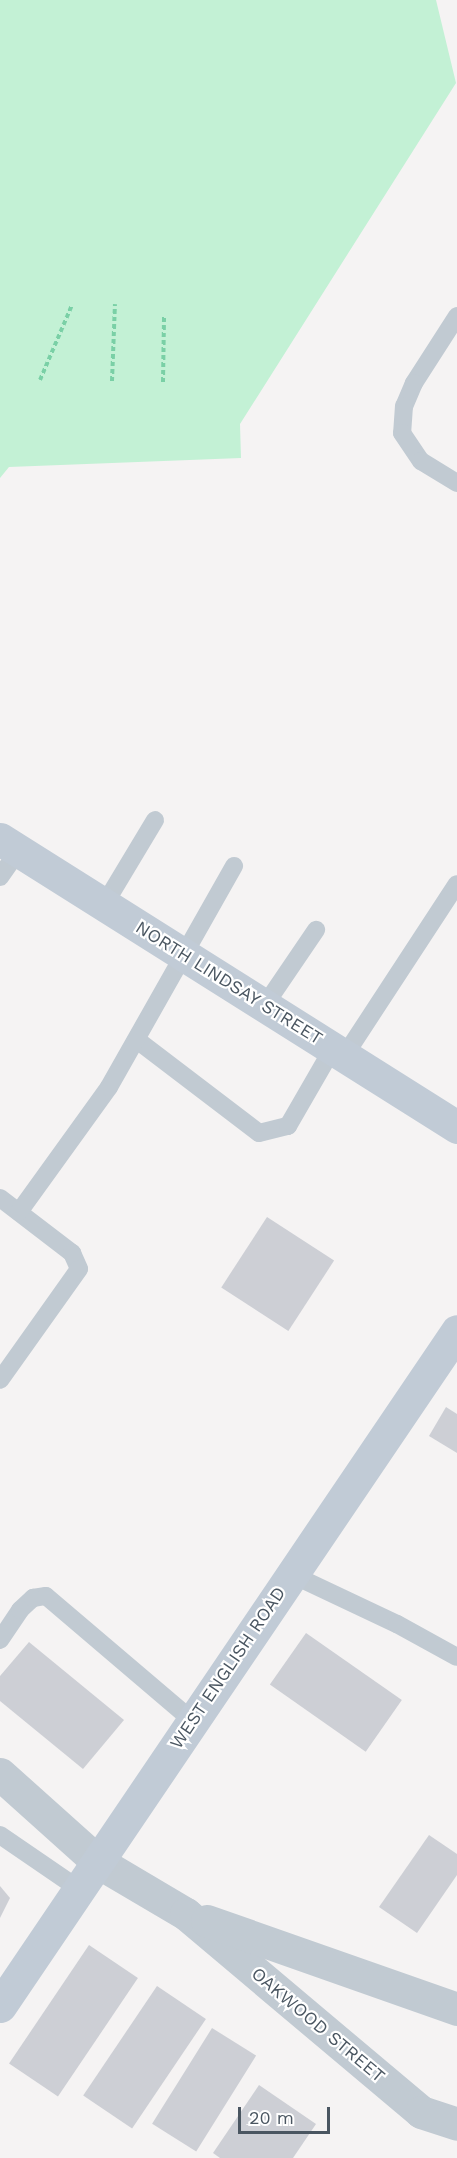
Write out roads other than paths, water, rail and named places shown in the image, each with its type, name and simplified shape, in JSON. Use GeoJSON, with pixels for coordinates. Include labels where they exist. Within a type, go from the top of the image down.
{"type":"FeatureCollection","features":[{"type":"Feature","properties":{"kind":"main road","name":"NORTH LINDSAY STREET"},"geometry":{"type":"LineString","coordinates":[[6,855],[104,905],[457,1127]]}},
{"type":"Feature","properties":{"kind":"main road","name":"WEST ENGLISH ROAD"},"geometry":{"type":"LineString","coordinates":[[0,2006],[457,1331]]}},
{"type":"Feature","properties":{"kind":"street","name":"OAKWOOD STREET"},"geometry":{"type":"LineString","coordinates":[[0,1774],[98,1862],[186,1914],[421,2112],[457,2124]]}},
{"type":"Feature","properties":{"kind":"street","name":"OAKWOOD STREET"},"geometry":{"type":"LineString","coordinates":[[186,1914],[457,2009]]}},
{"type":"Feature","properties":{"kind":"lane"},"geometry":{"type":"LineString","coordinates":[[457,316],[414,383],[404,406],[402,433],[421,461],[457,482]]}},
{"type":"Feature","properties":{"kind":"lane"},"geometry":{"type":"LineString","coordinates":[[104,905],[155,820]]}},
{"type":"Feature","properties":{"kind":"lane"},"geometry":{"type":"LineString","coordinates":[[19,1212],[109,1087],[234,867]]}},
{"type":"Feature","properties":{"kind":"lane"},"geometry":{"type":"LineString","coordinates":[[137,1040],[259,1132],[274,1131],[288,1126],[457,884]]}},
{"type":"Feature","properties":{"kind":"lane"},"geometry":{"type":"LineString","coordinates":[[265,1005],[316,930]]}},
{"type":"Feature","properties":{"kind":"lane"},"geometry":{"type":"LineString","coordinates":[[0,1198],[72,1252],[79,1269],[0,1380]]}},
{"type":"Feature","properties":{"kind":"lane"},"geometry":{"type":"LineString","coordinates":[[291,1574],[397,1624],[457,1657]]}},
{"type":"Feature","properties":{"kind":"lane"},"geometry":{"type":"LineString","coordinates":[[0,1640],[20,1610],[33,1598],[46,1596],[193,1721]]}},
{"type":"Feature","properties":{"kind":"lane"},"geometry":{"type":"LineString","coordinates":[[0,1834],[79,1889]]}}]}
